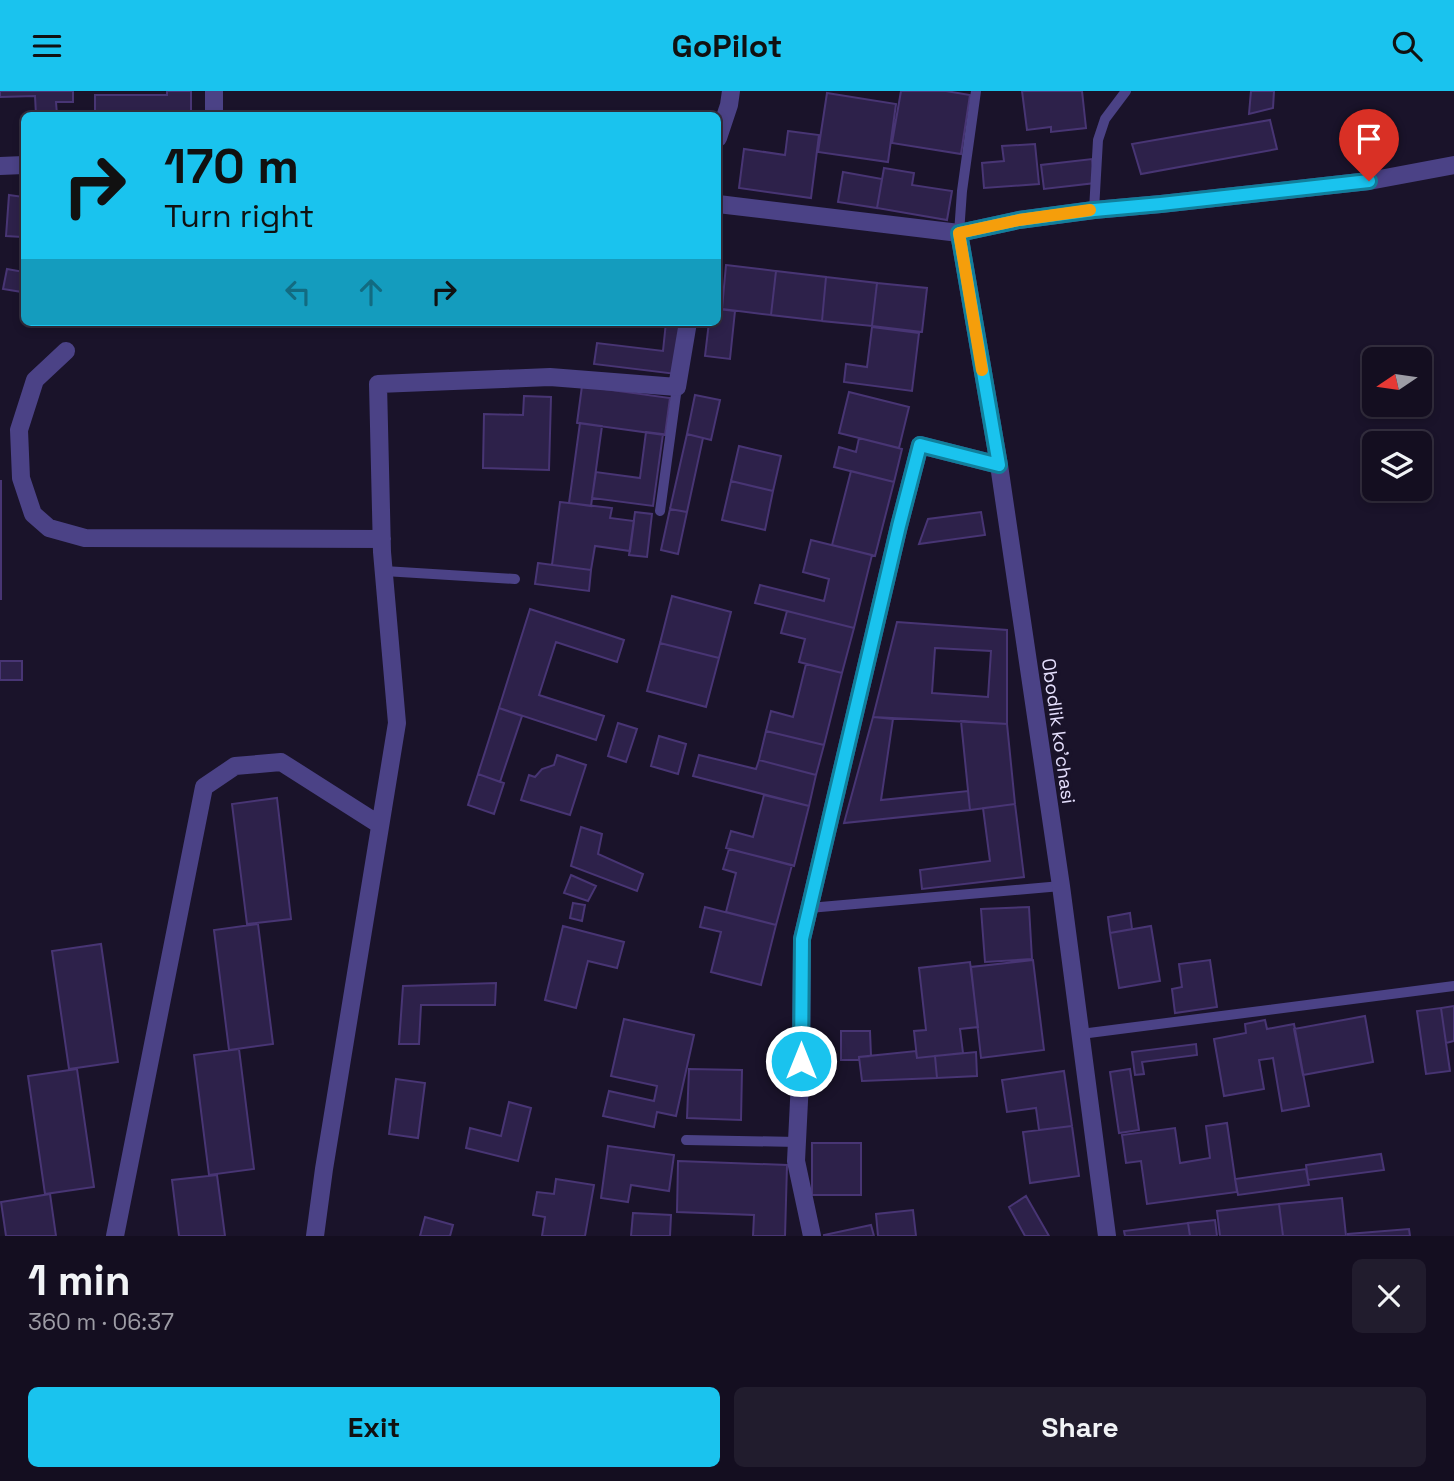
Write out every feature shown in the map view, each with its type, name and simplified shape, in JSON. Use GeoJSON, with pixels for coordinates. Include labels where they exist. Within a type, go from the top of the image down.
{"type":"FeatureCollection","features":[{"type":"Feature","properties":{"kind":"street"},"geometry":{"type":"LineString","coordinates":[[214,91],[214,112]]}},
{"type":"Feature","properties":{"kind":"street"},"geometry":{"type":"LineString","coordinates":[[721,129],[731,91]]}},
{"type":"Feature","properties":{"kind":"street"},"geometry":{"type":"LineString","coordinates":[[0,166],[21,165]]}},
{"type":"Feature","properties":{"kind":"street"},"geometry":{"type":"LineString","coordinates":[[721,204],[959,233],[1019,220],[1369,181],[1454,165]]}},
{"type":"Feature","properties":{"kind":"street","name":"Obodlik ko'chasi"},"geometry":{"type":"LineString","coordinates":[[959,233],[999,465],[1061,886],[1107,1236]]}},
{"type":"Feature","properties":{"kind":"street"},"geometry":{"type":"LineString","coordinates":[[315,1236],[397,723],[382,540],[378,384],[550,377],[677,387],[687,326]]}},
{"type":"Feature","properties":{"kind":"street"},"geometry":{"type":"LineString","coordinates":[[66,351],[34,380],[19,429],[21,478],[33,514],[49,528],[85,538],[382,540]]}},
{"type":"Feature","properties":{"kind":"street"},"geometry":{"type":"LineString","coordinates":[[812,1236],[796,1161],[801,1061],[802,939],[899,526],[920,445],[999,465]]}},
{"type":"Feature","properties":{"kind":"street"},"geometry":{"type":"LineString","coordinates":[[116,1236],[204,787],[235,766],[281,762],[380,825]]}},
{"type":"Feature","properties":{"kind":"lane"},"geometry":{"type":"LineString","coordinates":[[959,233],[976,91]]}},
{"type":"Feature","properties":{"kind":"lane"},"geometry":{"type":"LineString","coordinates":[[1094,210],[1098,140],[1105,119],[1126,91]]}},
{"type":"Feature","properties":{"kind":"lane"},"geometry":{"type":"LineString","coordinates":[[660,511],[677,387]]}},
{"type":"Feature","properties":{"kind":"lane"},"geometry":{"type":"LineString","coordinates":[[384,571],[515,579]]}},
{"type":"Feature","properties":{"kind":"lane"},"geometry":{"type":"LineString","coordinates":[[809,908],[1061,886]]}},
{"type":"Feature","properties":{"kind":"lane"},"geometry":{"type":"LineString","coordinates":[[1081,1034],[1454,986]]}},
{"type":"Feature","properties":{"kind":"lane"},"geometry":{"type":"LineString","coordinates":[[686,1140],[797,1142]]}},
{"type":"Feature","properties":{"kind":"building"},"geometry":{"type":"Polygon","coordinates":[[[0,91],[73,91],[73,102],[56,102],[57,112],[36,112],[35,96],[0,97],[0,91]]]}},
{"type":"Feature","properties":{"kind":"building"},"geometry":{"type":"Polygon","coordinates":[[[167,91],[191,91],[191,112],[95,112],[95,95],[167,95],[167,91]]]}},
{"type":"Feature","properties":{"kind":"building"},"geometry":{"type":"Polygon","coordinates":[[[901,91],[946,91],[970,95],[961,154],[892,143],[901,91]]]}},
{"type":"Feature","properties":{"kind":"building"},"geometry":{"type":"Polygon","coordinates":[[[1022,91],[1082,91],[1086,128],[1051,132],[1051,127],[1027,130],[1022,91]]]}},
{"type":"Feature","properties":{"kind":"building"},"geometry":{"type":"Polygon","coordinates":[[[1251,91],[1274,91],[1273,108],[1249,114],[1251,91]]]}},
{"type":"Feature","properties":{"kind":"building"},"geometry":{"type":"Polygon","coordinates":[[[827,93],[896,104],[888,162],[818,152],[827,93]]]}},
{"type":"Feature","properties":{"kind":"building"},"geometry":{"type":"Polygon","coordinates":[[[1270,120],[1277,149],[1141,174],[1132,144],[1270,120]]]}},
{"type":"Feature","properties":{"kind":"building"},"geometry":{"type":"Polygon","coordinates":[[[788,131],[819,135],[811,198],[739,188],[744,149],[785,155],[788,131]]]}},
{"type":"Feature","properties":{"kind":"building"},"geometry":{"type":"Polygon","coordinates":[[[1035,144],[1039,184],[984,188],[982,163],[1004,161],[1002,146],[1035,144]]]}},
{"type":"Feature","properties":{"kind":"building"},"geometry":{"type":"Polygon","coordinates":[[[1092,159],[1095,183],[1044,189],[1041,165],[1092,159]]]}},
{"type":"Feature","properties":{"kind":"building"},"geometry":{"type":"Polygon","coordinates":[[[884,168],[914,173],[912,185],[952,191],[947,220],[877,208],[884,168]]]}},
{"type":"Feature","properties":{"kind":"building"},"geometry":{"type":"Polygon","coordinates":[[[843,172],[882,179],[877,208],[838,202],[843,172]]]}},
{"type":"Feature","properties":{"kind":"building"},"geometry":{"type":"Polygon","coordinates":[[[9,195],[21,197],[21,237],[6,236],[9,195]]]}},
{"type":"Feature","properties":{"kind":"building"},"geometry":{"type":"Polygon","coordinates":[[[726,265],[776,271],[771,315],[722,309],[726,265]]]}},
{"type":"Feature","properties":{"kind":"building"},"geometry":{"type":"Polygon","coordinates":[[[7,269],[21,271],[21,292],[3,289],[7,269]]]}},
{"type":"Feature","properties":{"kind":"building"},"geometry":{"type":"Polygon","coordinates":[[[776,271],[826,277],[822,321],[771,315],[776,271]]]}},
{"type":"Feature","properties":{"kind":"building"},"geometry":{"type":"Polygon","coordinates":[[[826,277],[877,283],[872,326],[822,321],[826,277]]]}},
{"type":"Feature","properties":{"kind":"building"},"geometry":{"type":"Polygon","coordinates":[[[877,283],[927,288],[922,332],[872,326],[877,283]]]}},
{"type":"Feature","properties":{"kind":"building"},"geometry":{"type":"Polygon","coordinates":[[[721,309],[735,311],[730,359],[705,356],[709,326],[721,326],[721,309]]]}},
{"type":"Feature","properties":{"kind":"building"},"geometry":{"type":"Polygon","coordinates":[[[666,326],[683,326],[676,374],[594,364],[597,343],[663,351],[666,326]]]}},
{"type":"Feature","properties":{"kind":"building"},"geometry":{"type":"Polygon","coordinates":[[[872,327],[919,333],[912,391],[844,382],[846,364],[867,367],[872,327]]]}},
{"type":"Feature","properties":{"kind":"building"},"geometry":{"type":"Polygon","coordinates":[[[582,386],[670,398],[665,435],[577,423],[582,386]]]}},
{"type":"Feature","properties":{"kind":"building"},"geometry":{"type":"Polygon","coordinates":[[[849,392],[909,407],[899,448],[839,433],[849,392]]]}},
{"type":"Feature","properties":{"kind":"building"},"geometry":{"type":"Polygon","coordinates":[[[695,395],[720,400],[711,440],[687,434],[695,395]]]}},
{"type":"Feature","properties":{"kind":"building"},"geometry":{"type":"Polygon","coordinates":[[[524,396],[551,397],[549,470],[483,468],[484,414],[523,415],[524,396]]]}},
{"type":"Feature","properties":{"kind":"building"},"geometry":{"type":"Polygon","coordinates":[[[580,423],[602,426],[591,506],[569,503],[580,423]]]}},
{"type":"Feature","properties":{"kind":"building"},"geometry":{"type":"Polygon","coordinates":[[[646,432],[663,434],[653,506],[592,498],[596,472],[640,478],[646,432]]]}},
{"type":"Feature","properties":{"kind":"building"},"geometry":{"type":"Polygon","coordinates":[[[687,434],[703,438],[687,512],[670,509],[687,434]]]}},
{"type":"Feature","properties":{"kind":"building"},"geometry":{"type":"Polygon","coordinates":[[[859,438],[902,449],[894,482],[834,467],[839,447],[856,452],[859,438]]]}},
{"type":"Feature","properties":{"kind":"building"},"geometry":{"type":"Polygon","coordinates":[[[739,446],[781,456],[773,491],[731,481],[739,446]]]}},
{"type":"Feature","properties":{"kind":"building"},"geometry":{"type":"Polygon","coordinates":[[[851,471],[894,482],[875,556],[832,545],[851,471]]]}},
{"type":"Feature","properties":{"kind":"building"},"geometry":{"type":"Polygon","coordinates":[[[1,481],[1,599],[0,599],[1,481]]]}},
{"type":"Feature","properties":{"kind":"building"},"geometry":{"type":"Polygon","coordinates":[[[731,481],[773,491],[765,530],[722,520],[731,481]]]}},
{"type":"Feature","properties":{"kind":"building"},"geometry":{"type":"Polygon","coordinates":[[[560,502],[612,508],[610,518],[634,521],[630,551],[595,546],[591,570],[552,565],[560,502]]]}},
{"type":"Feature","properties":{"kind":"building"},"geometry":{"type":"Polygon","coordinates":[[[670,509],[687,512],[678,554],[661,550],[670,509]]]}},
{"type":"Feature","properties":{"kind":"building"},"geometry":{"type":"Polygon","coordinates":[[[635,512],[652,514],[647,557],[629,555],[635,512]]]}},
{"type":"Feature","properties":{"kind":"building"},"geometry":{"type":"Polygon","coordinates":[[[981,512],[985,535],[919,544],[928,519],[981,512]]]}},
{"type":"Feature","properties":{"kind":"building"},"geometry":{"type":"Polygon","coordinates":[[[811,540],[872,555],[854,628],[755,603],[760,585],[824,601],[829,579],[803,572],[811,540]]]}},
{"type":"Feature","properties":{"kind":"building"},"geometry":{"type":"Polygon","coordinates":[[[538,563],[591,570],[589,591],[535,584],[538,563]]]}},
{"type":"Feature","properties":{"kind":"building"},"geometry":{"type":"Polygon","coordinates":[[[672,596],[731,612],[719,658],[660,643],[672,596]]]}},
{"type":"Feature","properties":{"kind":"building"},"geometry":{"type":"Polygon","coordinates":[[[530,609],[624,640],[617,662],[556,642],[539,695],[604,716],[596,740],[499,708],[530,609]]]}},
{"type":"Feature","properties":{"kind":"building"},"geometry":{"type":"Polygon","coordinates":[[[787,611],[854,628],[842,673],[799,662],[805,639],[781,633],[787,611]]]}},
{"type":"Feature","properties":{"kind":"building"},"geometry":{"type":"Polygon","coordinates":[[[897,622],[1007,630],[1007,724],[873,717],[897,622]],[[935,648],[932,693],[988,697],[991,651],[935,648]]]}},
{"type":"Feature","properties":{"kind":"building"},"geometry":{"type":"Polygon","coordinates":[[[660,643],[719,658],[706,707],[647,691],[660,643]]]}},
{"type":"Feature","properties":{"kind":"building"},"geometry":{"type":"Polygon","coordinates":[[[0,661],[22,661],[22,680],[0,680],[0,661]]]}},
{"type":"Feature","properties":{"kind":"building"},"geometry":{"type":"Polygon","coordinates":[[[806,664],[842,673],[824,745],[766,731],[771,711],[793,717],[806,664]]]}},
{"type":"Feature","properties":{"kind":"building"},"geometry":{"type":"Polygon","coordinates":[[[499,708],[522,716],[500,782],[478,774],[499,708]]]}},
{"type":"Feature","properties":{"kind":"building"},"geometry":{"type":"Polygon","coordinates":[[[873,717],[893,719],[881,800],[968,791],[970,810],[844,823],[873,717]]]}},
{"type":"Feature","properties":{"kind":"building"},"geometry":{"type":"Polygon","coordinates":[[[961,721],[1007,724],[1015,804],[970,810],[961,721]]]}},
{"type":"Feature","properties":{"kind":"building"},"geometry":{"type":"Polygon","coordinates":[[[618,723],[637,729],[626,762],[608,756],[618,723]]]}},
{"type":"Feature","properties":{"kind":"building"},"geometry":{"type":"Polygon","coordinates":[[[766,731],[824,745],[816,775],[759,760],[766,731]]]}},
{"type":"Feature","properties":{"kind":"building"},"geometry":{"type":"Polygon","coordinates":[[[659,736],[686,744],[678,774],[651,766],[659,736]]]}},
{"type":"Feature","properties":{"kind":"building"},"geometry":{"type":"Polygon","coordinates":[[[557,755],[586,765],[570,815],[521,800],[529,775],[535,777],[542,769],[554,765],[557,755]]]}},
{"type":"Feature","properties":{"kind":"building"},"geometry":{"type":"Polygon","coordinates":[[[699,755],[756,769],[759,760],[816,775],[809,806],[693,776],[699,755]]]}},
{"type":"Feature","properties":{"kind":"building"},"geometry":{"type":"Polygon","coordinates":[[[478,774],[504,783],[494,814],[468,805],[478,774]]]}},
{"type":"Feature","properties":{"kind":"building"},"geometry":{"type":"Polygon","coordinates":[[[764,795],[809,806],[794,866],[726,848],[731,831],[753,837],[764,795]]]}},
{"type":"Feature","properties":{"kind":"building"},"geometry":{"type":"Polygon","coordinates":[[[277,798],[291,919],[247,924],[232,804],[277,798]]]}},
{"type":"Feature","properties":{"kind":"building"},"geometry":{"type":"Polygon","coordinates":[[[1015,804],[1024,877],[922,889],[920,870],[990,861],[983,808],[1015,804]]]}},
{"type":"Feature","properties":{"kind":"building"},"geometry":{"type":"Polygon","coordinates":[[[581,827],[602,834],[598,854],[643,874],[637,891],[571,866],[581,827]]]}},
{"type":"Feature","properties":{"kind":"building"},"geometry":{"type":"Polygon","coordinates":[[[729,849],[792,865],[776,925],[726,912],[736,873],[723,869],[729,849]]]}},
{"type":"Feature","properties":{"kind":"building"},"geometry":{"type":"Polygon","coordinates":[[[571,875],[596,886],[588,901],[564,893],[571,875]]]}},
{"type":"Feature","properties":{"kind":"building"},"geometry":{"type":"Polygon","coordinates":[[[573,903],[585,905],[582,921],[570,918],[573,903]]]}},
{"type":"Feature","properties":{"kind":"building"},"geometry":{"type":"Polygon","coordinates":[[[705,907],[776,925],[761,985],[711,972],[721,932],[700,927],[705,907]]]}},
{"type":"Feature","properties":{"kind":"building"},"geometry":{"type":"Polygon","coordinates":[[[1029,907],[1032,959],[985,962],[981,909],[1029,907]]]}},
{"type":"Feature","properties":{"kind":"building"},"geometry":{"type":"Polygon","coordinates":[[[1130,913],[1132,929],[1110,933],[1108,917],[1130,913]]]}},
{"type":"Feature","properties":{"kind":"building"},"geometry":{"type":"Polygon","coordinates":[[[258,924],[273,1044],[229,1050],[214,930],[258,924]]]}},
{"type":"Feature","properties":{"kind":"building"},"geometry":{"type":"Polygon","coordinates":[[[563,926],[624,942],[617,968],[588,961],[576,1008],[545,1000],[563,926]]]}},
{"type":"Feature","properties":{"kind":"building"},"geometry":{"type":"Polygon","coordinates":[[[1151,926],[1160,981],[1119,988],[1110,933],[1151,926]]]}},
{"type":"Feature","properties":{"kind":"building"},"geometry":{"type":"Polygon","coordinates":[[[101,944],[118,1062],[69,1069],[52,951],[101,944]]]}},
{"type":"Feature","properties":{"kind":"building"},"geometry":{"type":"Polygon","coordinates":[[[1033,960],[1044,1050],[981,1058],[971,967],[1033,960]]]}},
{"type":"Feature","properties":{"kind":"building"},"geometry":{"type":"Polygon","coordinates":[[[1210,960],[1217,1007],[1175,1013],[1172,989],[1182,987],[1179,964],[1210,960]]]}},
{"type":"Feature","properties":{"kind":"building"},"geometry":{"type":"Polygon","coordinates":[[[970,962],[978,1027],[960,1029],[963,1053],[917,1058],[914,1031],[926,1030],[919,968],[970,962]]]}},
{"type":"Feature","properties":{"kind":"building"},"geometry":{"type":"Polygon","coordinates":[[[496,983],[495,1005],[421,1005],[419,1044],[399,1044],[403,986],[496,983]]]}},
{"type":"Feature","properties":{"kind":"building"},"geometry":{"type":"Polygon","coordinates":[[[1454,1006],[1454,1041],[1446,1043],[1441,1008],[1454,1006]]]}},
{"type":"Feature","properties":{"kind":"building"},"geometry":{"type":"Polygon","coordinates":[[[1441,1008],[1450,1071],[1426,1074],[1417,1011],[1441,1008]]]}},
{"type":"Feature","properties":{"kind":"building"},"geometry":{"type":"Polygon","coordinates":[[[1365,1016],[1373,1062],[1303,1075],[1294,1029],[1365,1016]]]}},
{"type":"Feature","properties":{"kind":"building"},"geometry":{"type":"Polygon","coordinates":[[[624,1019],[694,1035],[676,1116],[657,1112],[654,1127],[603,1116],[609,1091],[654,1101],[657,1086],[611,1076],[624,1019]]]}},
{"type":"Feature","properties":{"kind":"building"},"geometry":{"type":"Polygon","coordinates":[[[1265,1020],[1267,1029],[1294,1024],[1309,1106],[1282,1111],[1273,1058],[1259,1060],[1264,1089],[1224,1096],[1214,1039],[1246,1033],[1245,1024],[1265,1020]]]}},
{"type":"Feature","properties":{"kind":"building"},"geometry":{"type":"Polygon","coordinates":[[[841,1031],[870,1031],[871,1056],[859,1057],[859,1060],[841,1060],[841,1031]]]}},
{"type":"Feature","properties":{"kind":"building"},"geometry":{"type":"Polygon","coordinates":[[[1196,1044],[1197,1055],[1142,1062],[1144,1074],[1135,1075],[1132,1052],[1196,1044]]]}},
{"type":"Feature","properties":{"kind":"building"},"geometry":{"type":"Polygon","coordinates":[[[239,1049],[254,1169],[209,1175],[194,1055],[239,1049]]]}},
{"type":"Feature","properties":{"kind":"building"},"geometry":{"type":"Polygon","coordinates":[[[916,1051],[917,1058],[935,1056],[937,1078],[862,1081],[859,1057],[916,1051]]]}},
{"type":"Feature","properties":{"kind":"building"},"geometry":{"type":"Polygon","coordinates":[[[976,1052],[977,1076],[937,1078],[935,1056],[976,1052]]]}},
{"type":"Feature","properties":{"kind":"building"},"geometry":{"type":"Polygon","coordinates":[[[77,1069],[94,1187],[45,1194],[28,1076],[77,1069]]]}},
{"type":"Feature","properties":{"kind":"building"},"geometry":{"type":"Polygon","coordinates":[[[689,1069],[742,1070],[741,1120],[687,1118],[689,1069]]]}},
{"type":"Feature","properties":{"kind":"building"},"geometry":{"type":"Polygon","coordinates":[[[1130,1069],[1139,1130],[1119,1133],[1110,1072],[1130,1069]]]}},
{"type":"Feature","properties":{"kind":"building"},"geometry":{"type":"Polygon","coordinates":[[[1064,1071],[1072,1126],[1039,1130],[1036,1108],[1007,1112],[1002,1080],[1064,1071]]]}},
{"type":"Feature","properties":{"kind":"building"},"geometry":{"type":"Polygon","coordinates":[[[396,1079],[425,1083],[418,1138],[389,1134],[396,1079]]]}},
{"type":"Feature","properties":{"kind":"building"},"geometry":{"type":"Polygon","coordinates":[[[509,1102],[531,1108],[518,1161],[466,1148],[470,1128],[501,1136],[509,1102]]]}},
{"type":"Feature","properties":{"kind":"building"},"geometry":{"type":"Polygon","coordinates":[[[1227,1123],[1237,1192],[1147,1204],[1141,1161],[1126,1163],[1122,1135],[1175,1128],[1180,1163],[1210,1158],[1206,1126],[1227,1123]]]}},
{"type":"Feature","properties":{"kind":"building"},"geometry":{"type":"Polygon","coordinates":[[[1072,1126],[1079,1176],[1030,1183],[1023,1132],[1072,1126]]]}},
{"type":"Feature","properties":{"kind":"building"},"geometry":{"type":"Polygon","coordinates":[[[812,1143],[861,1143],[861,1195],[812,1195],[812,1143]]]}},
{"type":"Feature","properties":{"kind":"building"},"geometry":{"type":"Polygon","coordinates":[[[608,1146],[674,1155],[669,1191],[631,1185],[628,1202],[601,1198],[608,1146]]]}},
{"type":"Feature","properties":{"kind":"building"},"geometry":{"type":"Polygon","coordinates":[[[1381,1154],[1384,1170],[1308,1180],[1306,1165],[1381,1154]]]}},
{"type":"Feature","properties":{"kind":"building"},"geometry":{"type":"Polygon","coordinates":[[[678,1161],[787,1165],[785,1236],[753,1236],[754,1215],[677,1212],[678,1161]]]}},
{"type":"Feature","properties":{"kind":"building"},"geometry":{"type":"Polygon","coordinates":[[[1306,1169],[1309,1185],[1238,1195],[1235,1179],[1306,1169]]]}},
{"type":"Feature","properties":{"kind":"building"},"geometry":{"type":"Polygon","coordinates":[[[217,1175],[225,1236],[179,1236],[172,1180],[217,1175]]]}},
{"type":"Feature","properties":{"kind":"building"},"geometry":{"type":"Polygon","coordinates":[[[556,1179],[594,1185],[585,1236],[542,1236],[545,1217],[533,1215],[537,1192],[554,1194],[556,1179]]]}},
{"type":"Feature","properties":{"kind":"building"},"geometry":{"type":"Polygon","coordinates":[[[50,1194],[56,1236],[6,1236],[1,1202],[50,1194]]]}},
{"type":"Feature","properties":{"kind":"building"},"geometry":{"type":"Polygon","coordinates":[[[1026,1196],[1049,1236],[1025,1236],[1009,1207],[1026,1196]]]}},
{"type":"Feature","properties":{"kind":"building"},"geometry":{"type":"Polygon","coordinates":[[[1342,1198],[1346,1236],[1283,1236],[1279,1204],[1342,1198]]]}},
{"type":"Feature","properties":{"kind":"building"},"geometry":{"type":"Polygon","coordinates":[[[1279,1204],[1283,1236],[1220,1236],[1217,1211],[1279,1204]]]}},
{"type":"Feature","properties":{"kind":"building"},"geometry":{"type":"Polygon","coordinates":[[[913,1210],[916,1236],[878,1236],[876,1214],[913,1210]]]}},
{"type":"Feature","properties":{"kind":"building"},"geometry":{"type":"Polygon","coordinates":[[[633,1213],[671,1215],[670,1236],[631,1236],[633,1213]]]}},
{"type":"Feature","properties":{"kind":"building"},"geometry":{"type":"Polygon","coordinates":[[[425,1217],[453,1225],[450,1236],[420,1236],[425,1217]]]}},
{"type":"Feature","properties":{"kind":"building"},"geometry":{"type":"Polygon","coordinates":[[[1215,1220],[1217,1236],[1190,1236],[1188,1223],[1215,1220]]]}},
{"type":"Feature","properties":{"kind":"building"},"geometry":{"type":"Polygon","coordinates":[[[1188,1223],[1190,1236],[1125,1236],[1124,1231],[1188,1223]]]}},
{"type":"Feature","properties":{"kind":"building"},"geometry":{"type":"Polygon","coordinates":[[[871,1225],[874,1236],[824,1236],[824,1235],[871,1225]]]}},
{"type":"Feature","properties":{"kind":"building"},"geometry":{"type":"Polygon","coordinates":[[[1409,1229],[1410,1236],[1348,1236],[1348,1234],[1409,1229]]]}},
{"type":"Feature","properties":{"kind":"slow traffic"},"geometry":{"type":"LineString","coordinates":[[982,370],[959,233],[1019,220],[1090,210]]}},
{"type":"Feature","properties":{"kind":"route"},"geometry":{"type":"LineString","coordinates":[[801,1061],[802,939],[920,445],[999,465],[959,233],[1019,220],[1094,210],[1369,181]]}}]}
